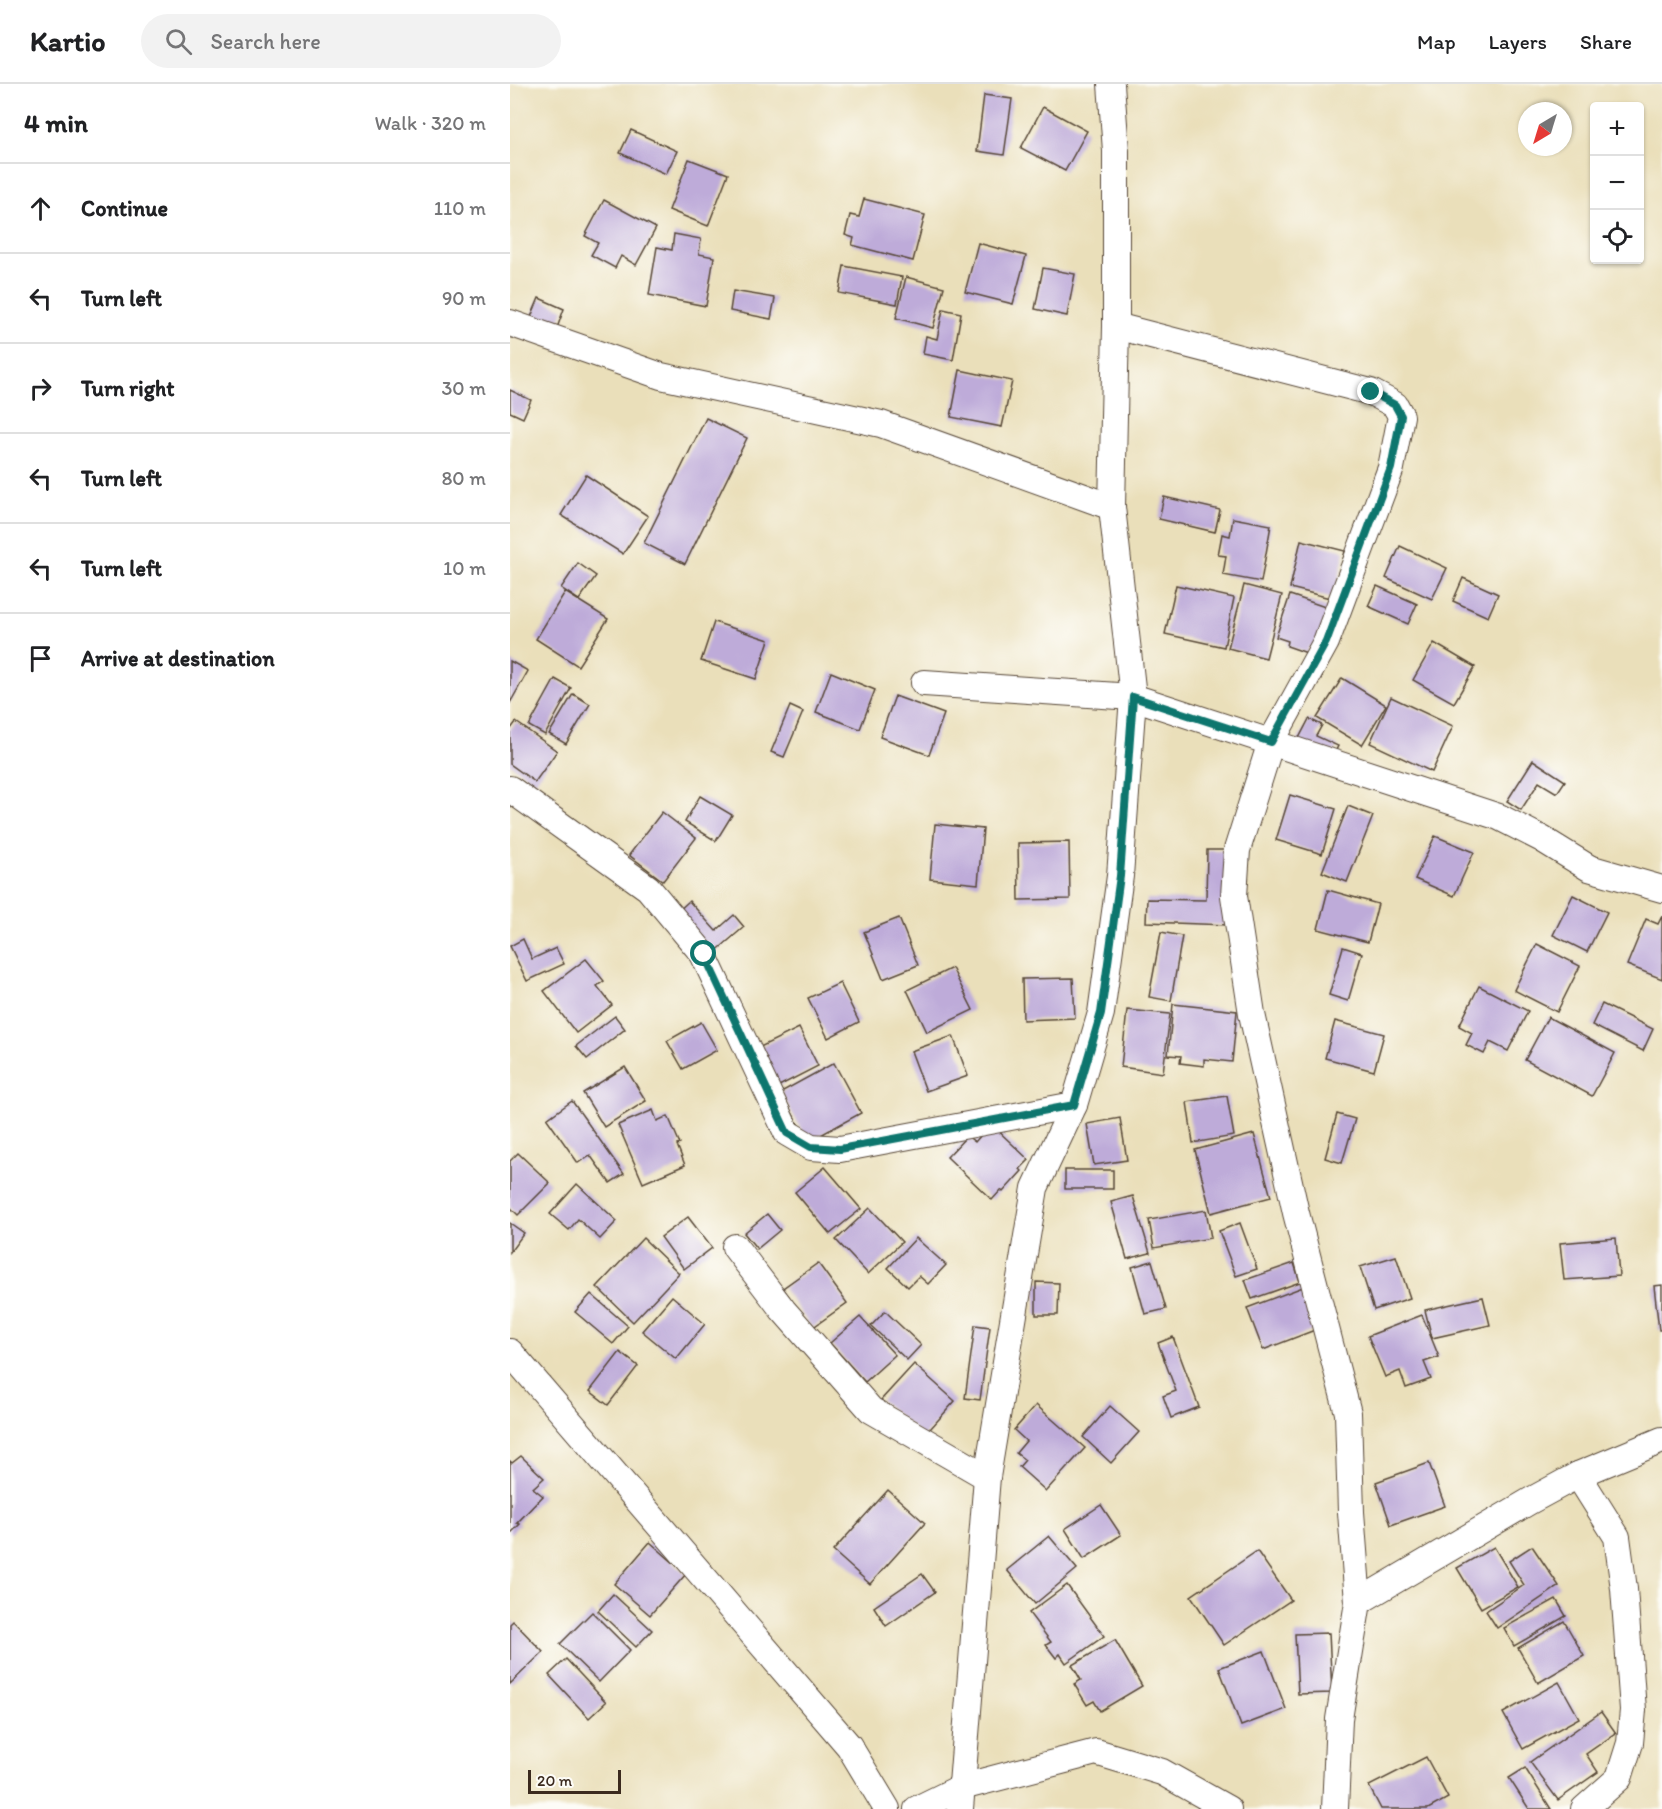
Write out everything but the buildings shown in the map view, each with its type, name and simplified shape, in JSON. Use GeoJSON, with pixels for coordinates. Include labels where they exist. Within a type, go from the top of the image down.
{"type":"FeatureCollection","features":[{"type":"Feature","properties":{"kind":"street"},"geometry":{"type":"LineString","coordinates":[[961,1798],[987,1477],[1035,1188],[1074,1105],[1101,1013],[1120,876],[1133,697],[1112,507],[1116,326],[1116,151],[1111,84]]}},
{"type":"Feature","properties":{"kind":"street"},"geometry":{"type":"LineString","coordinates":[[510,323],[662,376],[881,424],[1112,507]]}},
{"type":"Feature","properties":{"kind":"street"},"geometry":{"type":"LineString","coordinates":[[1116,326],[1371,392],[1395,405],[1401,416],[1391,468],[1326,642],[1271,742],[1237,850],[1234,896],[1254,1026],[1296,1213],[1348,1413],[1351,1512],[1358,1602],[1339,1719],[1335,1809]]}},
{"type":"Feature","properties":{"kind":"street"},"geometry":{"type":"LineString","coordinates":[[924,683],[1133,697],[1499,817],[1542,839],[1588,868],[1662,889]]}},
{"type":"Feature","properties":{"kind":"street"},"geometry":{"type":"LineString","coordinates":[[510,789],[648,888],[704,954],[787,1133],[811,1147],[840,1149],[1074,1105]]}},
{"type":"Feature","properties":{"kind":"street"},"geometry":{"type":"LineString","coordinates":[[735,1247],[783,1310],[871,1410],[987,1477]]}},
{"type":"Feature","properties":{"kind":"street"},"geometry":{"type":"LineString","coordinates":[[510,1352],[849,1746],[887,1809]]}},
{"type":"Feature","properties":{"kind":"street"},"geometry":{"type":"LineString","coordinates":[[1358,1602],[1578,1475],[1662,1440]]}},
{"type":"Feature","properties":{"kind":"street"},"geometry":{"type":"LineString","coordinates":[[1578,1475],[1617,1537],[1624,1589],[1633,1710],[1630,1743],[1619,1778],[1584,1809]]}},
{"type":"Feature","properties":{"kind":"street"},"geometry":{"type":"LineString","coordinates":[[917,1809],[961,1798],[1095,1752],[1162,1772],[1228,1809]]}},
{"type":"Feature","properties":{"kind":"route"},"geometry":{"type":"LineString","coordinates":[[704,954],[787,1133],[811,1147],[840,1149],[1074,1105],[1101,1013],[1120,876],[1133,697],[1271,742],[1326,642],[1391,468],[1401,416],[1395,405],[1371,392]]}}]}
